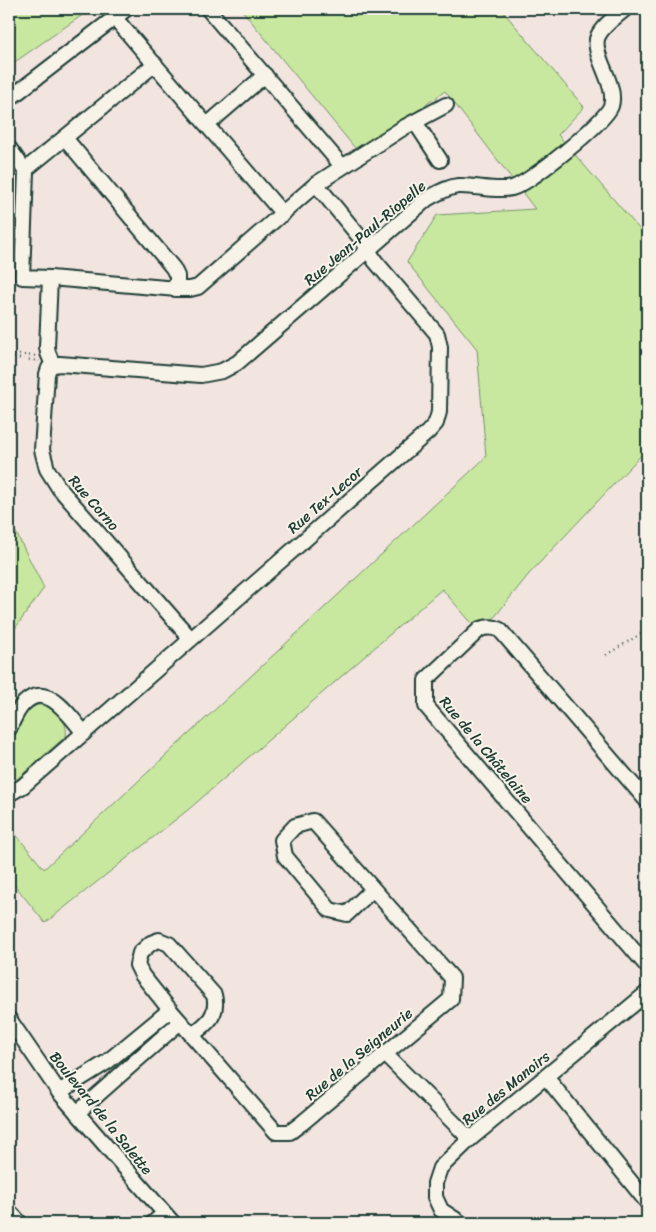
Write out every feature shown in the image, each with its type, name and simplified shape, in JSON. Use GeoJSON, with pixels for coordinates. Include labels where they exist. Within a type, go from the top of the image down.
{"type":"FeatureCollection","features":[{"type":"Feature","properties":{"kind":"street"},"geometry":{"type":"LineString","coordinates":[[9,99],[126,9]]}},
{"type":"Feature","properties":{"kind":"street"},"geometry":{"type":"LineString","coordinates":[[208,9],[342,166]]}},
{"type":"Feature","properties":{"kind":"street","name":"Rue Jean-Paul-Riopelle"},"geometry":{"type":"LineString","coordinates":[[47,365],[60,364],[201,375],[222,371],[244,358],[422,203],[444,190],[460,186],[502,189],[524,183],[597,124],[608,112],[612,97],[598,50],[597,39],[603,29],[625,9]]}},
{"type":"Feature","properties":{"kind":"street"},"geometry":{"type":"LineString","coordinates":[[114,17],[283,214]]}},
{"type":"Feature","properties":{"kind":"street"},"geometry":{"type":"LineString","coordinates":[[25,170],[155,64]]}},
{"type":"Feature","properties":{"kind":"street"},"geometry":{"type":"LineString","coordinates":[[207,126],[265,75]]}},
{"type":"Feature","properties":{"kind":"street"},"geometry":{"type":"LineString","coordinates":[[9,148],[25,170],[26,203],[22,278],[50,278],[190,289],[201,285],[316,184],[342,166],[446,104]]}},
{"type":"Feature","properties":{"kind":"street"},"geometry":{"type":"LineString","coordinates":[[415,122],[440,160]]}},
{"type":"Feature","properties":{"kind":"street"},"geometry":{"type":"LineString","coordinates":[[64,138],[173,268],[177,276],[177,288]]}},
{"type":"Feature","properties":{"kind":"street","name":"Rue Tex-Lecor"},"geometry":{"type":"LineString","coordinates":[[9,794],[23,786],[190,638],[428,432],[438,418],[440,347],[437,334],[375,261],[360,237],[316,184]]}},
{"type":"Feature","properties":{"kind":"street"},"geometry":{"type":"LineString","coordinates":[[47,365],[50,278]]}},
{"type":"Feature","properties":{"kind":"street","name":"Rue Corno"},"geometry":{"type":"LineString","coordinates":[[47,365],[49,368],[42,450],[47,469],[59,488],[190,638]]}},
{"type":"Feature","properties":{"kind":"street","name":"Rue de la Châtelaine"},"geometry":{"type":"LineString","coordinates":[[647,800],[500,630],[495,627],[480,629],[426,680],[426,706],[647,966]]}},
{"type":"Feature","properties":{"kind":"street"},"geometry":{"type":"LineString","coordinates":[[9,729],[23,705],[33,698],[41,696],[59,704],[84,733]]}},
{"type":"Feature","properties":{"kind":"street","name":"Rue de la Seigneurie"},"geometry":{"type":"LineString","coordinates":[[192,1035],[208,1023],[216,1005],[214,995],[169,944],[159,940],[151,943],[140,953],[137,965],[142,975],[180,1022],[276,1132],[290,1132],[451,999],[452,978],[374,889],[313,821],[295,826],[282,840],[285,856],[330,910],[347,914],[374,889]]}},
{"type":"Feature","properties":{"kind":"street","name":"Rue des Manoirs"},"geometry":{"type":"LineString","coordinates":[[461,1223],[441,1210],[435,1197],[434,1183],[440,1168],[470,1139],[647,992]]}},
{"type":"Feature","properties":{"kind":"street"},"geometry":{"type":"LineString","coordinates":[[59,1092],[107,1062],[170,1010]]}},
{"type":"Feature","properties":{"kind":"street","name":"Boulevard de la Salette"},"geometry":{"type":"LineString","coordinates":[[9,1019],[59,1092],[168,1218]]}},
{"type":"Feature","properties":{"kind":"street"},"geometry":{"type":"LineString","coordinates":[[77,1113],[180,1022]]}},
{"type":"Feature","properties":{"kind":"street"},"geometry":{"type":"LineString","coordinates":[[385,1054],[470,1139]]}},
{"type":"Feature","properties":{"kind":"street"},"geometry":{"type":"LineString","coordinates":[[546,1077],[647,1202]]}},
{"type":"Feature","properties":{"kind":"street"},"geometry":{"type":"LineString","coordinates":[[9,1211],[20,1223]]}},
{"type":"Feature","properties":{"kind":"street"},"geometry":{"type":"LineString","coordinates":[[153,1223],[168,1218]]}},
{"type":"Feature","properties":{"kind":"path"},"geometry":{"type":"LineString","coordinates":[[9,357],[36,359],[47,365]]}},
{"type":"Feature","properties":{"kind":"path"},"geometry":{"type":"LineString","coordinates":[[606,655],[647,630]]}},
{"type":"Feature","properties":{"kind":"green space"},"geometry":{"type":"Polygon","coordinates":[[[9,9],[91,9],[9,66],[9,9]]]}},
{"type":"Feature","properties":{"kind":"green space"},"geometry":{"type":"Polygon","coordinates":[[[241,9],[501,9],[584,107],[558,135],[647,238],[647,449],[529,574],[489,624],[476,628],[442,589],[189,809],[45,923],[9,878],[9,826],[44,869],[486,457],[477,349],[407,262],[437,215],[535,209],[445,91],[359,153],[241,9]]]}},
{"type":"Feature","properties":{"kind":"green space"},"geometry":{"type":"Polygon","coordinates":[[[9,519],[44,588],[9,637],[9,519]]]}},
{"type":"Feature","properties":{"kind":"green space"},"geometry":{"type":"Polygon","coordinates":[[[37,705],[48,707],[58,714],[65,724],[66,736],[9,786],[9,746],[25,714],[37,705]]]}}]}
